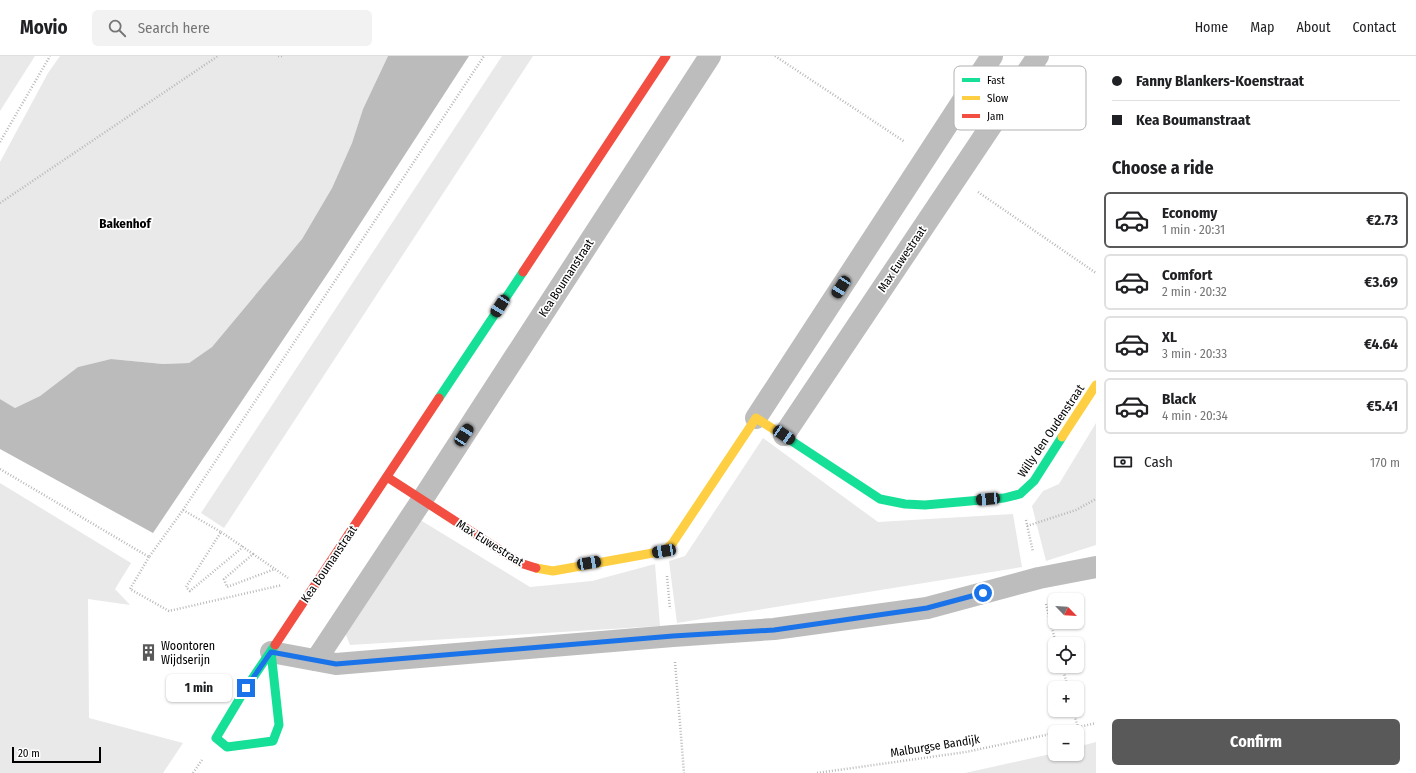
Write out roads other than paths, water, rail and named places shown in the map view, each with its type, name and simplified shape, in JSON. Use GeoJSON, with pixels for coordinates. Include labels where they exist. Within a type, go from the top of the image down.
{"type":"FeatureCollection","features":[{"type":"Feature","properties":{"kind":"street","name":"Kea Boumanstraat"},"geometry":{"type":"LineString","coordinates":[[271,652],[279,725],[273,741],[227,747],[216,738],[246,688],[666,56]]}},
{"type":"Feature","properties":{"kind":"street","name":"Kea Boumanstraat"},"geometry":{"type":"LineString","coordinates":[[316,660],[422,500],[710,56]]}},
{"type":"Feature","properties":{"kind":"street","name":"Max Euwestraat"},"geometry":{"type":"LineString","coordinates":[[985,66],[992,56]]}},
{"type":"Feature","properties":{"kind":"street","name":"Max Euwestraat"},"geometry":{"type":"LineString","coordinates":[[1031,66],[1038,56]]}},
{"type":"Feature","properties":{"kind":"street","name":"Max Euwestraat"},"geometry":{"type":"LineString","coordinates":[[422,500],[520,562],[533,568],[553,571],[589,563],[664,551],[672,544],[756,418],[954,114]]}},
{"type":"Feature","properties":{"kind":"street","name":"Max Euwestraat"},"geometry":{"type":"LineString","coordinates":[[784,435],[988,130]]}},
{"type":"Feature","properties":{"kind":"street","name":"Willy den Oudenstraat"},"geometry":{"type":"LineString","coordinates":[[784,435],[880,499],[905,504],[925,504],[1004,498],[1020,494],[1034,481],[1096,385]]}},
{"type":"Feature","properties":{"kind":"street"},"geometry":{"type":"LineString","coordinates":[[756,418],[784,435]]}},
{"type":"Feature","properties":{"kind":"street"},"geometry":{"type":"LineString","coordinates":[[387,477],[422,500]]}},
{"type":"Feature","properties":{"kind":"street"},"geometry":{"type":"LineString","coordinates":[[271,652],[336,664],[673,636],[774,630],[927,608],[1039,578],[1096,567]]}},
{"type":"Feature","properties":{"kind":"place","name":"Woontoren Wijdserijn"},"geometry":{"type":"Point","coordinates":[148,653]}},
{"type":"Feature","properties":{"kind":"district","name":"Bakenhof"},"geometry":{"type":"Point","coordinates":[125,223]}}]}
